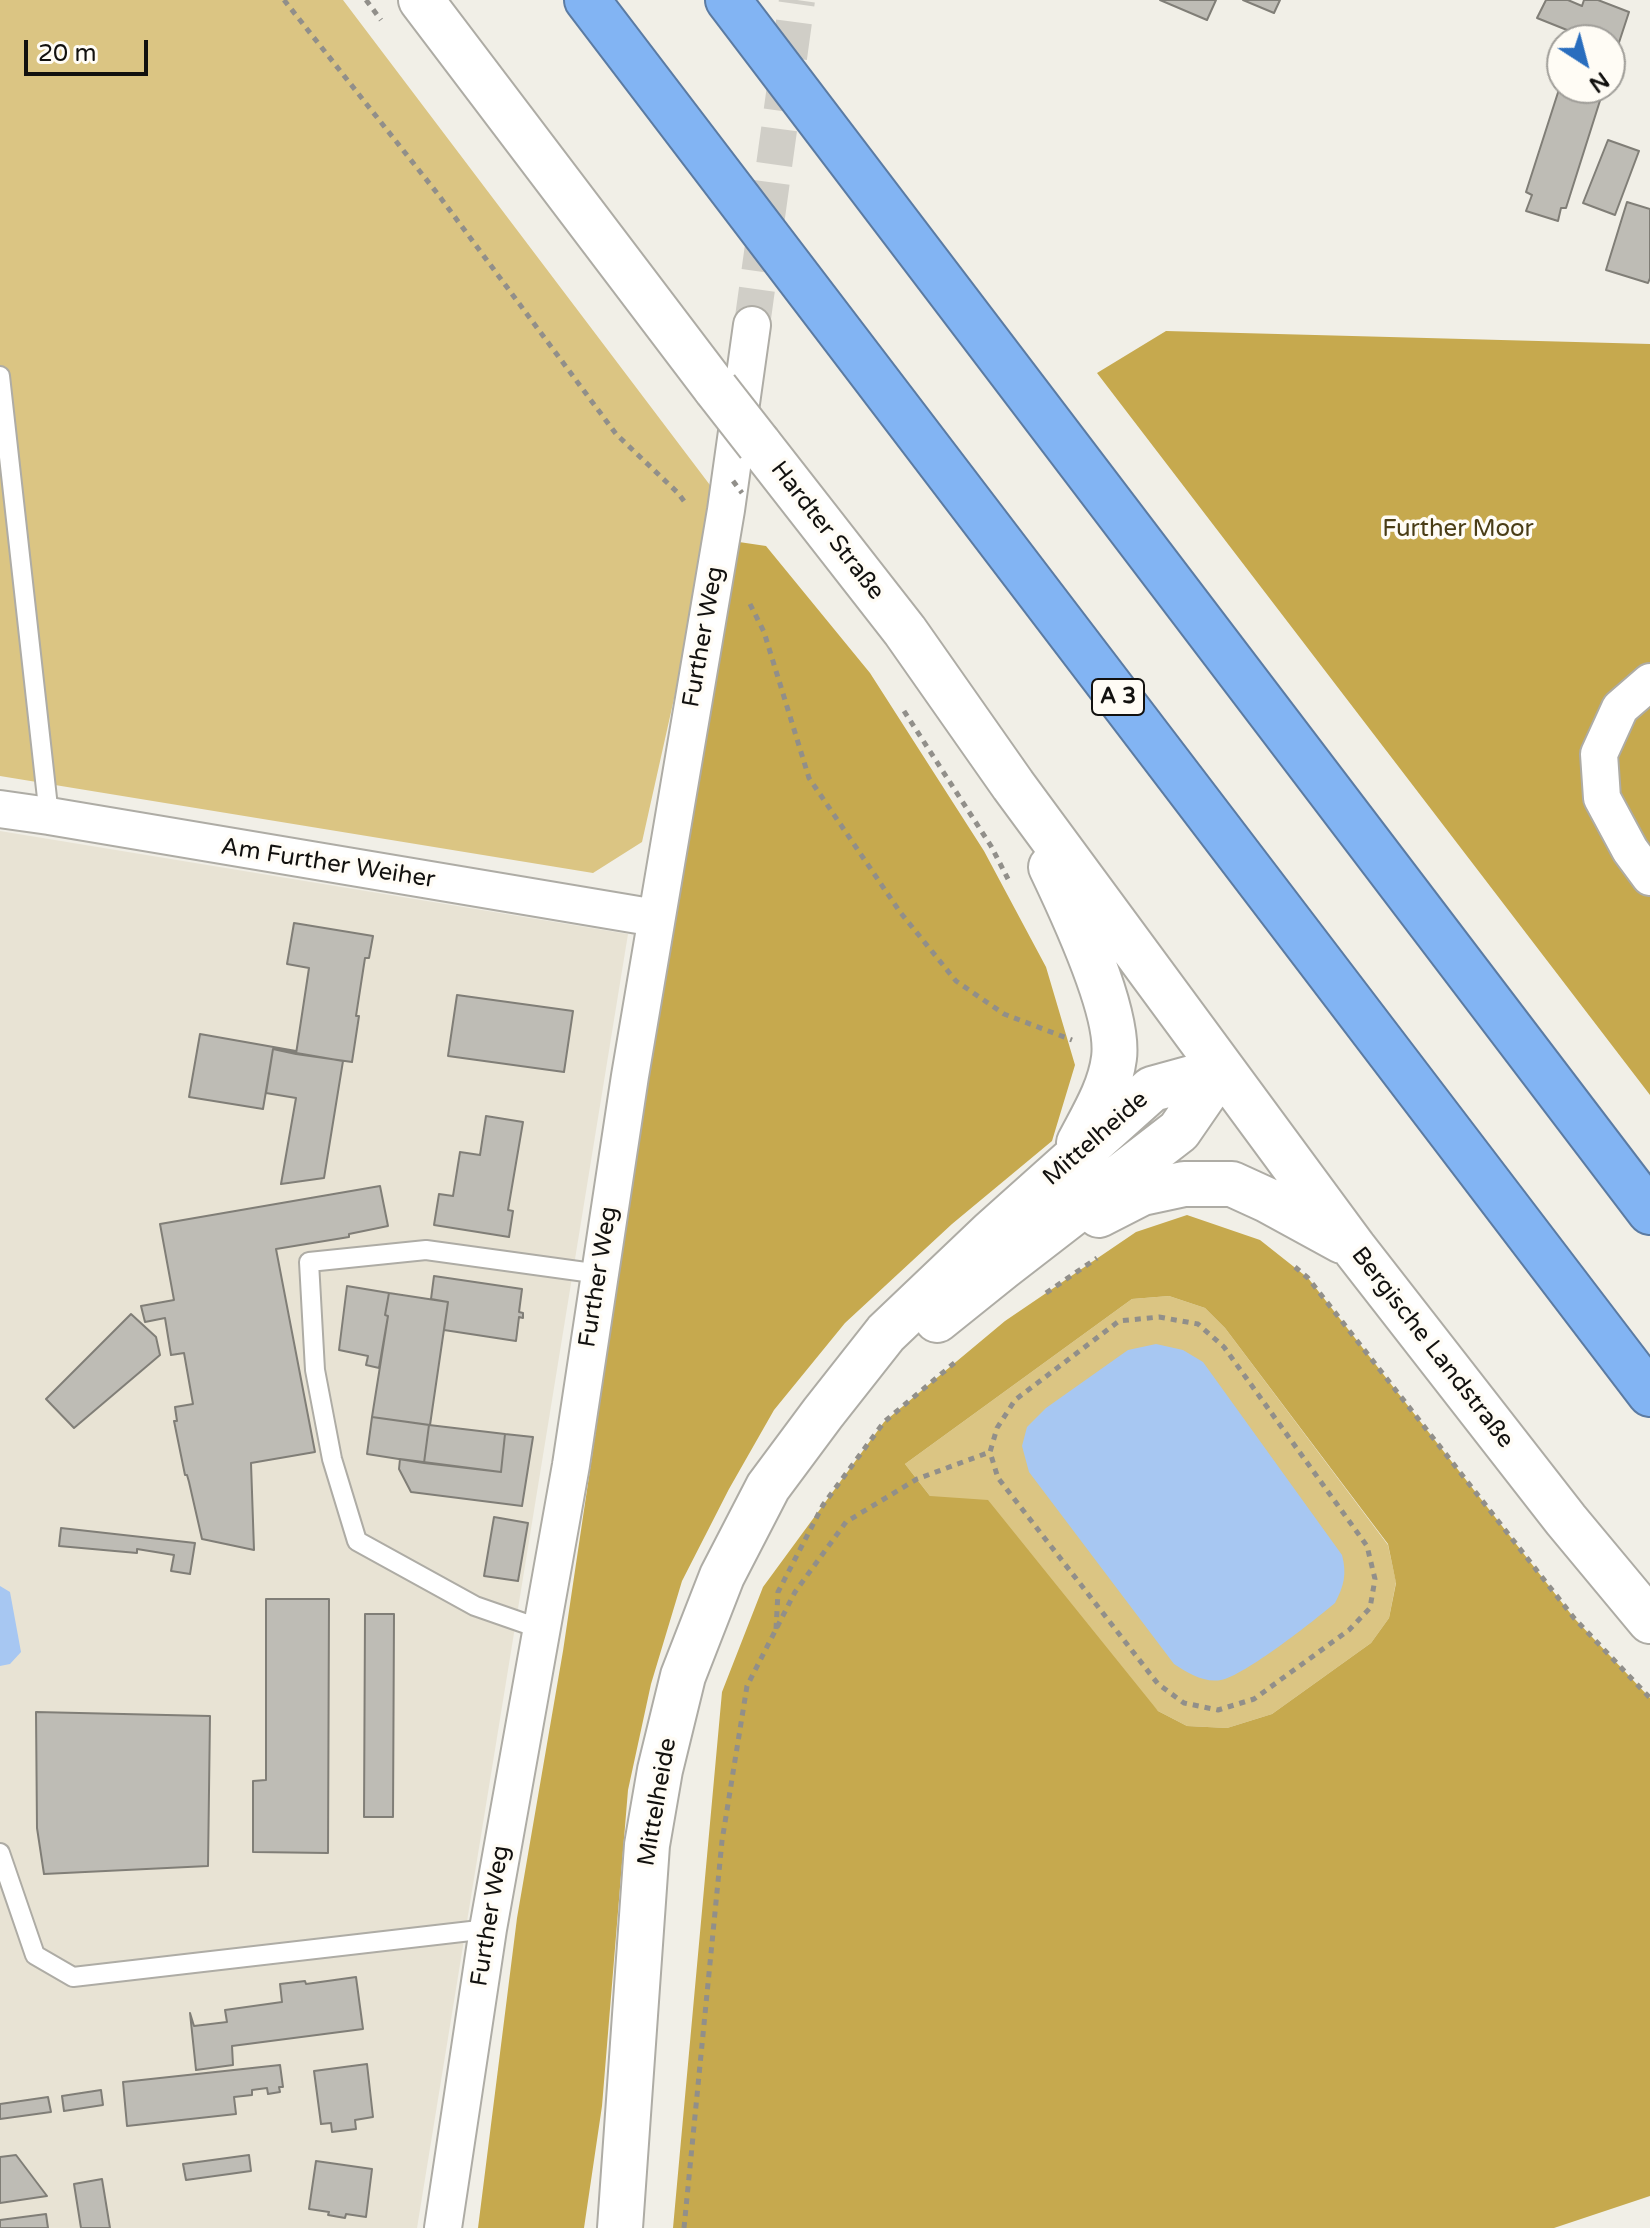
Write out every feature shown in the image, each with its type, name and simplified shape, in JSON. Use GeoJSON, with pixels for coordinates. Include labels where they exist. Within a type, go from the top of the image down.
{"type":"FeatureCollection","features":[{"type":"Feature","properties":{"kind":"highway","name":"A 3"},"geometry":{"type":"LineString","coordinates":[[587,0],[1650,1394]]}},
{"type":"Feature","properties":{"kind":"highway"},"geometry":{"type":"LineString","coordinates":[[728,0],[1650,1212]]}},
{"type":"Feature","properties":{"kind":"main road","name":"Hardter Straße"},"geometry":{"type":"LineString","coordinates":[[421,0],[716,389],[905,631],[1221,1070]]}},
{"type":"Feature","properties":{"kind":"main road"},"geometry":{"type":"LineString","coordinates":[[1013,785],[1062,890],[1112,1021],[1114,1057],[1105,1093],[1068,1164]]}},
{"type":"Feature","properties":{"kind":"main road","name":"Mittelheide"},"geometry":{"type":"LineString","coordinates":[[620,2228],[647,1845],[660,1770],[683,1676],[722,1576],[768,1487],[886,1333],[991,1233],[1152,1089],[1221,1070]]}},
{"type":"Feature","properties":{"kind":"main road","name":"Mittelheide"},"geometry":{"type":"LineString","coordinates":[[823,1413],[1003,1267],[1179,1131],[1221,1070]]}},
{"type":"Feature","properties":{"kind":"main road","name":"Bergische Landstraße"},"geometry":{"type":"LineString","coordinates":[[1221,1070],[1354,1248],[1566,1520],[1650,1621]]}},
{"type":"Feature","properties":{"kind":"main road"},"geometry":{"type":"LineString","coordinates":[[1003,1267],[1142,1193],[1184,1184],[1232,1184],[1354,1248]]}},
{"type":"Feature","properties":{"kind":"street","name":"Further Weg"},"geometry":{"type":"LineString","coordinates":[[443,2228],[488,1929],[571,1465],[656,918],[720,545],[752,325]]}},
{"type":"Feature","properties":{"kind":"street"},"geometry":{"type":"LineString","coordinates":[[1650,682],[1620,708],[1599,754],[1602,798],[1630,850],[1650,877]]}},
{"type":"Feature","properties":{"kind":"street","name":"Am Further Weiher"},"geometry":{"type":"LineString","coordinates":[[0,809],[656,918]]}},
{"type":"Feature","properties":{"kind":"lane"},"geometry":{"type":"LineString","coordinates":[[0,376],[49,816]]}},
{"type":"Feature","properties":{"kind":"lane"},"geometry":{"type":"LineString","coordinates":[[541,1629],[475,1606],[357,1541],[332,1459],[315,1370],[309,1262],[426,1250],[600,1274]]}},
{"type":"Feature","properties":{"kind":"lane"},"geometry":{"type":"LineString","coordinates":[[0,1853],[35,1955],[73,1977],[488,1929]]}},
{"type":"Feature","properties":{"kind":"path"},"geometry":{"type":"LineString","coordinates":[[284,0],[437,193],[616,434],[678,493],[720,545],[764,632],[809,778],[900,912],[956,981],[1004,1014],[1114,1057]]}},
{"type":"Feature","properties":{"kind":"path"},"geometry":{"type":"LineString","coordinates":[[901,706],[991,846],[1013,887]]}},
{"type":"Feature","properties":{"kind":"path"},"geometry":{"type":"LineString","coordinates":[[1044,1294],[1110,1249]]}},
{"type":"Feature","properties":{"kind":"path"},"geometry":{"type":"LineString","coordinates":[[1284,1259],[1308,1278],[1574,1618],[1650,1698]]}},
{"type":"Feature","properties":{"kind":"path"},"geometry":{"type":"LineString","coordinates":[[1159,1317],[1198,1324],[1224,1347],[1367,1546],[1375,1579],[1370,1608],[1349,1630],[1254,1699],[1218,1710],[1184,1703],[1158,1684],[998,1478],[990,1452],[997,1428],[1015,1400],[1119,1321],[1159,1317]]}},
{"type":"Feature","properties":{"kind":"path"},"geometry":{"type":"LineString","coordinates":[[776,1629],[778,1592],[823,1505],[884,1422],[969,1351]]}},
{"type":"Feature","properties":{"kind":"path"},"geometry":{"type":"LineString","coordinates":[[684,2228],[725,1826],[747,1686],[795,1592],[846,1522],[917,1479],[990,1452]]}},
{"type":"Feature","properties":{"kind":"shaded area"},"geometry":{"type":"Polygon","coordinates":[[[0,0],[343,0],[719,497],[642,842],[593,873],[0,776],[0,0]]]}},
{"type":"Feature","properties":{"kind":"shaded area"},"geometry":{"type":"Polygon","coordinates":[[[0,831],[628,934],[417,2228],[0,2228],[0,831]]]}},
{"type":"Feature","properties":{"kind":"shaded area"},"geometry":{"type":"Polygon","coordinates":[[[1169,1296],[1205,1308],[1225,1328],[1388,1545],[1396,1582],[1389,1618],[1371,1643],[1272,1714],[1227,1728],[1187,1726],[1158,1711],[930,1496],[905,1464],[1132,1299],[1169,1296]]]}},
{"type":"Feature","properties":{"kind":"green space","name":"Further Moor"},"geometry":{"type":"Polygon","coordinates":[[[1166,331],[1650,344],[1650,1095],[1097,373],[1166,331]]]}},
{"type":"Feature","properties":{"kind":"green space"},"geometry":{"type":"Polygon","coordinates":[[[739,542],[766,546],[870,673],[984,851],[1046,967],[1075,1065],[1052,1141],[952,1224],[845,1323],[774,1410],[729,1489],[682,1581],[651,1684],[628,1790],[602,2106],[584,2228],[478,2228],[517,1918],[563,1651],[672,919],[739,542]]]}},
{"type":"Feature","properties":{"kind":"green space"},"geometry":{"type":"Polygon","coordinates":[[[1187,1215],[1260,1240],[1308,1278],[1574,1618],[1650,1698],[1650,2196],[1554,2228],[673,2228],[722,1692],[763,1587],[884,1422],[1005,1321],[1136,1232],[1187,1215]],[[1169,1296],[1132,1299],[905,1464],[930,1496],[988,1500],[1158,1711],[1187,1726],[1227,1728],[1272,1714],[1371,1643],[1389,1618],[1396,1583],[1388,1544],[1225,1328],[1205,1308],[1169,1296]]]}},
{"type":"Feature","properties":{"kind":"water"},"geometry":{"type":"Polygon","coordinates":[[[1156,1344],[1183,1350],[1203,1362],[1344,1562],[1344,1580],[1335,1603],[1246,1669],[1221,1680],[1202,1679],[1174,1664],[1029,1472],[1022,1446],[1027,1427],[1046,1408],[1128,1350],[1156,1344]]]}},
{"type":"Feature","properties":{"kind":"water"},"geometry":{"type":"Polygon","coordinates":[[[0,1586],[10,1592],[21,1652],[10,1664],[0,1666],[0,1586]]]}},
{"type":"Feature","properties":{"kind":"building"},"geometry":{"type":"Polygon","coordinates":[[[1160,0],[1216,0],[1207,20],[1160,0]]]}},
{"type":"Feature","properties":{"kind":"building"},"geometry":{"type":"Polygon","coordinates":[[[1243,0],[1280,0],[1274,13],[1243,0]]]}},
{"type":"Feature","properties":{"kind":"building"},"geometry":{"type":"Polygon","coordinates":[[[1546,0],[1568,0],[1582,6],[1584,0],[1598,0],[1629,12],[1625,24],[1552,24],[1537,18],[1546,0]]]}},
{"type":"Feature","properties":{"kind":"building"},"geometry":{"type":"Polygon","coordinates":[[[1554,104],[1599,104],[1566,208],[1561,208],[1558,221],[1526,211],[1532,195],[1526,192],[1554,104]]]}},
{"type":"Feature","properties":{"kind":"building"},"geometry":{"type":"Polygon","coordinates":[[[1608,140],[1639,151],[1615,215],[1583,203],[1608,140]]]}},
{"type":"Feature","properties":{"kind":"building"},"geometry":{"type":"Polygon","coordinates":[[[1627,202],[1650,209],[1648,283],[1606,270],[1627,202]]]}},
{"type":"Feature","properties":{"kind":"building"},"geometry":{"type":"Polygon","coordinates":[[[294,923],[373,936],[369,958],[365,958],[352,1062],[296,1054],[309,968],[287,964],[294,923]]]}},
{"type":"Feature","properties":{"kind":"building"},"geometry":{"type":"Polygon","coordinates":[[[457,995],[573,1011],[564,1072],[448,1056],[457,995]]]}},
{"type":"Feature","properties":{"kind":"building"},"geometry":{"type":"Polygon","coordinates":[[[200,1034],[296,1051],[296,1054],[273,1049],[263,1109],[189,1097],[200,1034]]]}},
{"type":"Feature","properties":{"kind":"building"},"geometry":{"type":"Polygon","coordinates":[[[273,1049],[343,1061],[324,1178],[281,1184],[296,1098],[266,1093],[273,1049]]]}},
{"type":"Feature","properties":{"kind":"building"},"geometry":{"type":"Polygon","coordinates":[[[486,1116],[523,1122],[508,1210],[513,1211],[509,1237],[434,1225],[439,1194],[453,1196],[460,1152],[480,1155],[486,1116]]]}},
{"type":"Feature","properties":{"kind":"building"},"geometry":{"type":"Polygon","coordinates":[[[380,1186],[388,1226],[349,1234],[349,1237],[276,1249],[315,1452],[251,1463],[254,1550],[202,1539],[174,1421],[177,1421],[175,1407],[193,1404],[184,1353],[171,1355],[165,1318],[145,1322],[141,1306],[174,1300],[160,1224],[380,1186]]]}},
{"type":"Feature","properties":{"kind":"building"},"geometry":{"type":"Polygon","coordinates":[[[434,1276],[522,1289],[519,1312],[523,1313],[523,1318],[519,1317],[516,1341],[444,1330],[448,1302],[431,1299],[434,1276]]]}},
{"type":"Feature","properties":{"kind":"building"},"geometry":{"type":"Polygon","coordinates":[[[347,1286],[389,1293],[379,1368],[366,1365],[368,1356],[339,1350],[347,1286]]]}},
{"type":"Feature","properties":{"kind":"building"},"geometry":{"type":"Polygon","coordinates":[[[389,1293],[448,1302],[430,1425],[372,1417],[389,1293]]]}},
{"type":"Feature","properties":{"kind":"building"},"geometry":{"type":"Polygon","coordinates":[[[131,1314],[156,1337],[160,1355],[74,1428],[46,1399],[131,1314]]]}},
{"type":"Feature","properties":{"kind":"building"},"geometry":{"type":"Polygon","coordinates":[[[372,1417],[429,1425],[424,1463],[367,1454],[372,1417]]]}},
{"type":"Feature","properties":{"kind":"building"},"geometry":{"type":"Polygon","coordinates":[[[429,1425],[505,1434],[501,1472],[424,1463],[429,1425]]]}},
{"type":"Feature","properties":{"kind":"building"},"geometry":{"type":"Polygon","coordinates":[[[505,1434],[533,1437],[522,1506],[411,1492],[399,1469],[400,1459],[501,1472],[505,1434]]]}},
{"type":"Feature","properties":{"kind":"building"},"geometry":{"type":"Polygon","coordinates":[[[494,1517],[528,1523],[518,1581],[484,1576],[494,1517]]]}},
{"type":"Feature","properties":{"kind":"building"},"geometry":{"type":"Polygon","coordinates":[[[61,1528],[195,1543],[190,1574],[171,1571],[174,1555],[137,1549],[137,1553],[59,1546],[61,1528]]]}},
{"type":"Feature","properties":{"kind":"building"},"geometry":{"type":"Polygon","coordinates":[[[266,1599],[329,1599],[328,1853],[253,1852],[253,1781],[266,1780],[266,1599]]]}},
{"type":"Feature","properties":{"kind":"building"},"geometry":{"type":"Polygon","coordinates":[[[365,1614],[394,1614],[393,1817],[364,1817],[365,1614]]]}},
{"type":"Feature","properties":{"kind":"building"},"geometry":{"type":"Polygon","coordinates":[[[36,1712],[210,1716],[208,1866],[44,1874],[37,1828],[36,1712]]]}},
{"type":"Feature","properties":{"kind":"building"},"geometry":{"type":"Polygon","coordinates":[[[356,1977],[363,2029],[232,2046],[233,2065],[196,2070],[190,2013],[194,2026],[227,2022],[225,2010],[282,2002],[280,1984],[356,1977]]]}},
{"type":"Feature","properties":{"kind":"building"},"geometry":{"type":"Polygon","coordinates":[[[367,2064],[373,2117],[355,2120],[356,2129],[332,2132],[331,2123],[321,2124],[314,2071],[367,2064]]]}},
{"type":"Feature","properties":{"kind":"building"},"geometry":{"type":"Polygon","coordinates":[[[280,2065],[283,2087],[279,2087],[280,2092],[268,2094],[267,2088],[252,2090],[252,2095],[234,2097],[236,2114],[127,2126],[123,2082],[280,2065]]]}},
{"type":"Feature","properties":{"kind":"building"},"geometry":{"type":"Polygon","coordinates":[[[101,2090],[103,2105],[64,2111],[62,2096],[101,2090]]]}},
{"type":"Feature","properties":{"kind":"building"},"geometry":{"type":"Polygon","coordinates":[[[48,2097],[51,2112],[0,2119],[0,2104],[48,2097]]]}},
{"type":"Feature","properties":{"kind":"building"},"geometry":{"type":"Polygon","coordinates":[[[16,2155],[47,2196],[0,2203],[0,2157],[16,2155]]]}},
{"type":"Feature","properties":{"kind":"building"},"geometry":{"type":"Polygon","coordinates":[[[249,2155],[251,2171],[186,2180],[183,2164],[249,2155]]]}},
{"type":"Feature","properties":{"kind":"building"},"geometry":{"type":"Polygon","coordinates":[[[316,2161],[372,2169],[366,2217],[346,2214],[345,2218],[309,2209],[316,2161]]]}},
{"type":"Feature","properties":{"kind":"building"},"geometry":{"type":"Polygon","coordinates":[[[102,2179],[110,2228],[81,2228],[74,2184],[102,2179]]]}},
{"type":"Feature","properties":{"kind":"building"},"geometry":{"type":"Polygon","coordinates":[[[46,2214],[48,2228],[0,2228],[0,2220],[46,2214]]]}},
{"type":"Feature","properties":{"kind":"tunnel"},"geometry":{"type":"LineString","coordinates":[[752,325],[797,0]]}}]}
